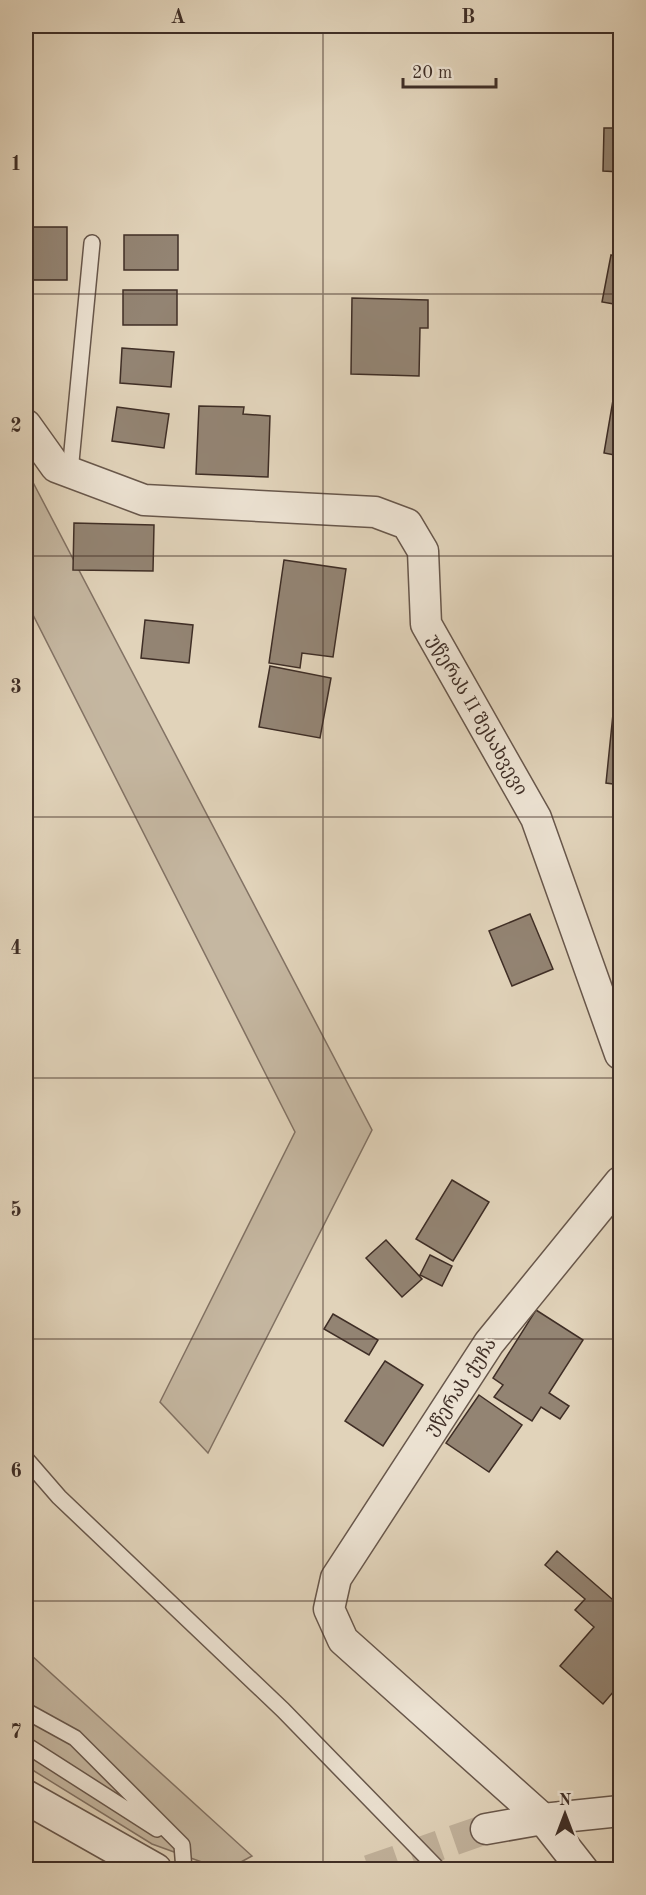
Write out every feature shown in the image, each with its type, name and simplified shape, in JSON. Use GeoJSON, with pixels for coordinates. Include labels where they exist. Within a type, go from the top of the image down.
{"type":"FeatureCollection","features":[{"type":"Feature","properties":{"kind":"street","name":"უწერას II შესახვევი"},"geometry":{"type":"LineString","coordinates":[[26,425],[56,467],[144,500],[375,512],[407,524],[423,551],[426,624],[536,818],[621,1054]]}},
{"type":"Feature","properties":{"kind":"street","name":"უწერას ქუჩა"},"geometry":{"type":"LineString","coordinates":[[543,1819],[343,1640],[329,1609],[336,1578],[489,1342],[621,1182]]}},
{"type":"Feature","properties":{"kind":"street"},"geometry":{"type":"LineString","coordinates":[[26,1797],[155,1869]]}},
{"type":"Feature","properties":{"kind":"street"},"geometry":{"type":"LineString","coordinates":[[486,1829],[543,1819],[621,1810]]}},
{"type":"Feature","properties":{"kind":"street"},"geometry":{"type":"LineString","coordinates":[[543,1819],[583,1869]]}},
{"type":"Feature","properties":{"kind":"lane"},"geometry":{"type":"LineString","coordinates":[[70,472],[92,243]]}},
{"type":"Feature","properties":{"kind":"lane"},"geometry":{"type":"LineString","coordinates":[[26,1459],[59,1497],[283,1710],[439,1869]]}},
{"type":"Feature","properties":{"kind":"lane"},"geometry":{"type":"LineString","coordinates":[[26,1711],[75,1738],[182,1845],[184,1869]]}},
{"type":"Feature","properties":{"kind":"lane"},"geometry":{"type":"LineString","coordinates":[[26,1745],[182,1845]]}},
{"type":"Feature","properties":{"kind":"shaded area"},"geometry":{"type":"Polygon","coordinates":[[[26,469],[372,1130],[208,1453],[160,1402],[295,1132],[26,601],[26,469]]]}},
{"type":"Feature","properties":{"kind":"shaded area"},"geometry":{"type":"Polygon","coordinates":[[[26,1649],[252,1856],[228,1869],[221,1869],[152,1844],[26,1766],[26,1649]]]}},
{"type":"Feature","properties":{"kind":"building"},"geometry":{"type":"Polygon","coordinates":[[[604,128],[620,128],[620,172],[603,171],[604,128]]]}},
{"type":"Feature","properties":{"kind":"building"},"geometry":{"type":"Polygon","coordinates":[[[26,227],[67,227],[67,280],[26,280],[26,227]]]}},
{"type":"Feature","properties":{"kind":"building"},"geometry":{"type":"Polygon","coordinates":[[[124,235],[178,235],[178,270],[124,270],[124,235]]]}},
{"type":"Feature","properties":{"kind":"building"},"geometry":{"type":"Polygon","coordinates":[[[611,255],[620,257],[620,305],[602,302],[611,255]]]}},
{"type":"Feature","properties":{"kind":"building"},"geometry":{"type":"Polygon","coordinates":[[[123,290],[177,290],[177,325],[123,325],[123,290]]]}},
{"type":"Feature","properties":{"kind":"building"},"geometry":{"type":"Polygon","coordinates":[[[352,298],[428,300],[428,328],[420,328],[419,376],[351,374],[352,298]]]}},
{"type":"Feature","properties":{"kind":"building"},"geometry":{"type":"Polygon","coordinates":[[[122,348],[174,352],[171,387],[120,383],[122,348]]]}},
{"type":"Feature","properties":{"kind":"building"},"geometry":{"type":"Polygon","coordinates":[[[613,400],[620,401],[620,456],[604,453],[613,400]]]}},
{"type":"Feature","properties":{"kind":"building"},"geometry":{"type":"Polygon","coordinates":[[[199,406],[244,407],[243,414],[270,416],[268,477],[196,474],[199,406]]]}},
{"type":"Feature","properties":{"kind":"building"},"geometry":{"type":"Polygon","coordinates":[[[117,407],[169,414],[164,448],[112,441],[117,407]]]}},
{"type":"Feature","properties":{"kind":"building"},"geometry":{"type":"Polygon","coordinates":[[[74,523],[154,525],[153,571],[73,570],[74,523]]]}},
{"type":"Feature","properties":{"kind":"building"},"geometry":{"type":"Polygon","coordinates":[[[284,560],[346,569],[333,657],[302,653],[300,668],[269,663],[284,560]]]}},
{"type":"Feature","properties":{"kind":"building"},"geometry":{"type":"Polygon","coordinates":[[[145,620],[193,625],[189,663],[141,658],[145,620]]]}},
{"type":"Feature","properties":{"kind":"building"},"geometry":{"type":"Polygon","coordinates":[[[270,666],[331,678],[320,738],[259,727],[270,666]]]}},
{"type":"Feature","properties":{"kind":"building"},"geometry":{"type":"Polygon","coordinates":[[[613,714],[620,715],[620,785],[606,783],[613,714]]]}},
{"type":"Feature","properties":{"kind":"building"},"geometry":{"type":"Polygon","coordinates":[[[530,914],[553,969],[512,986],[489,931],[530,914]]]}},
{"type":"Feature","properties":{"kind":"building"},"geometry":{"type":"Polygon","coordinates":[[[452,1180],[489,1202],[453,1261],[416,1239],[452,1180]]]}},
{"type":"Feature","properties":{"kind":"building"},"geometry":{"type":"Polygon","coordinates":[[[386,1240],[422,1279],[402,1297],[366,1258],[386,1240]]]}},
{"type":"Feature","properties":{"kind":"building"},"geometry":{"type":"Polygon","coordinates":[[[430,1255],[452,1266],[442,1286],[420,1275],[430,1255]]]}},
{"type":"Feature","properties":{"kind":"building"},"geometry":{"type":"Polygon","coordinates":[[[536,1310],[583,1340],[549,1393],[569,1406],[560,1419],[541,1407],[532,1421],[494,1397],[503,1385],[493,1378],[536,1310]]]}},
{"type":"Feature","properties":{"kind":"building"},"geometry":{"type":"Polygon","coordinates":[[[333,1314],[378,1340],[369,1355],[324,1329],[333,1314]]]}},
{"type":"Feature","properties":{"kind":"building"},"geometry":{"type":"Polygon","coordinates":[[[385,1361],[423,1385],[383,1446],[345,1421],[385,1361]]]}},
{"type":"Feature","properties":{"kind":"building"},"geometry":{"type":"Polygon","coordinates":[[[479,1395],[522,1425],[489,1472],[446,1443],[479,1395]]]}},
{"type":"Feature","properties":{"kind":"building"},"geometry":{"type":"Polygon","coordinates":[[[557,1551],[620,1606],[620,1684],[603,1704],[560,1666],[594,1627],[575,1610],[585,1599],[545,1565],[557,1551]]]}},
{"type":"Feature","properties":{"kind":"tunnel"},"geometry":{"type":"LineString","coordinates":[[369,1870],[486,1829]]}}]}
